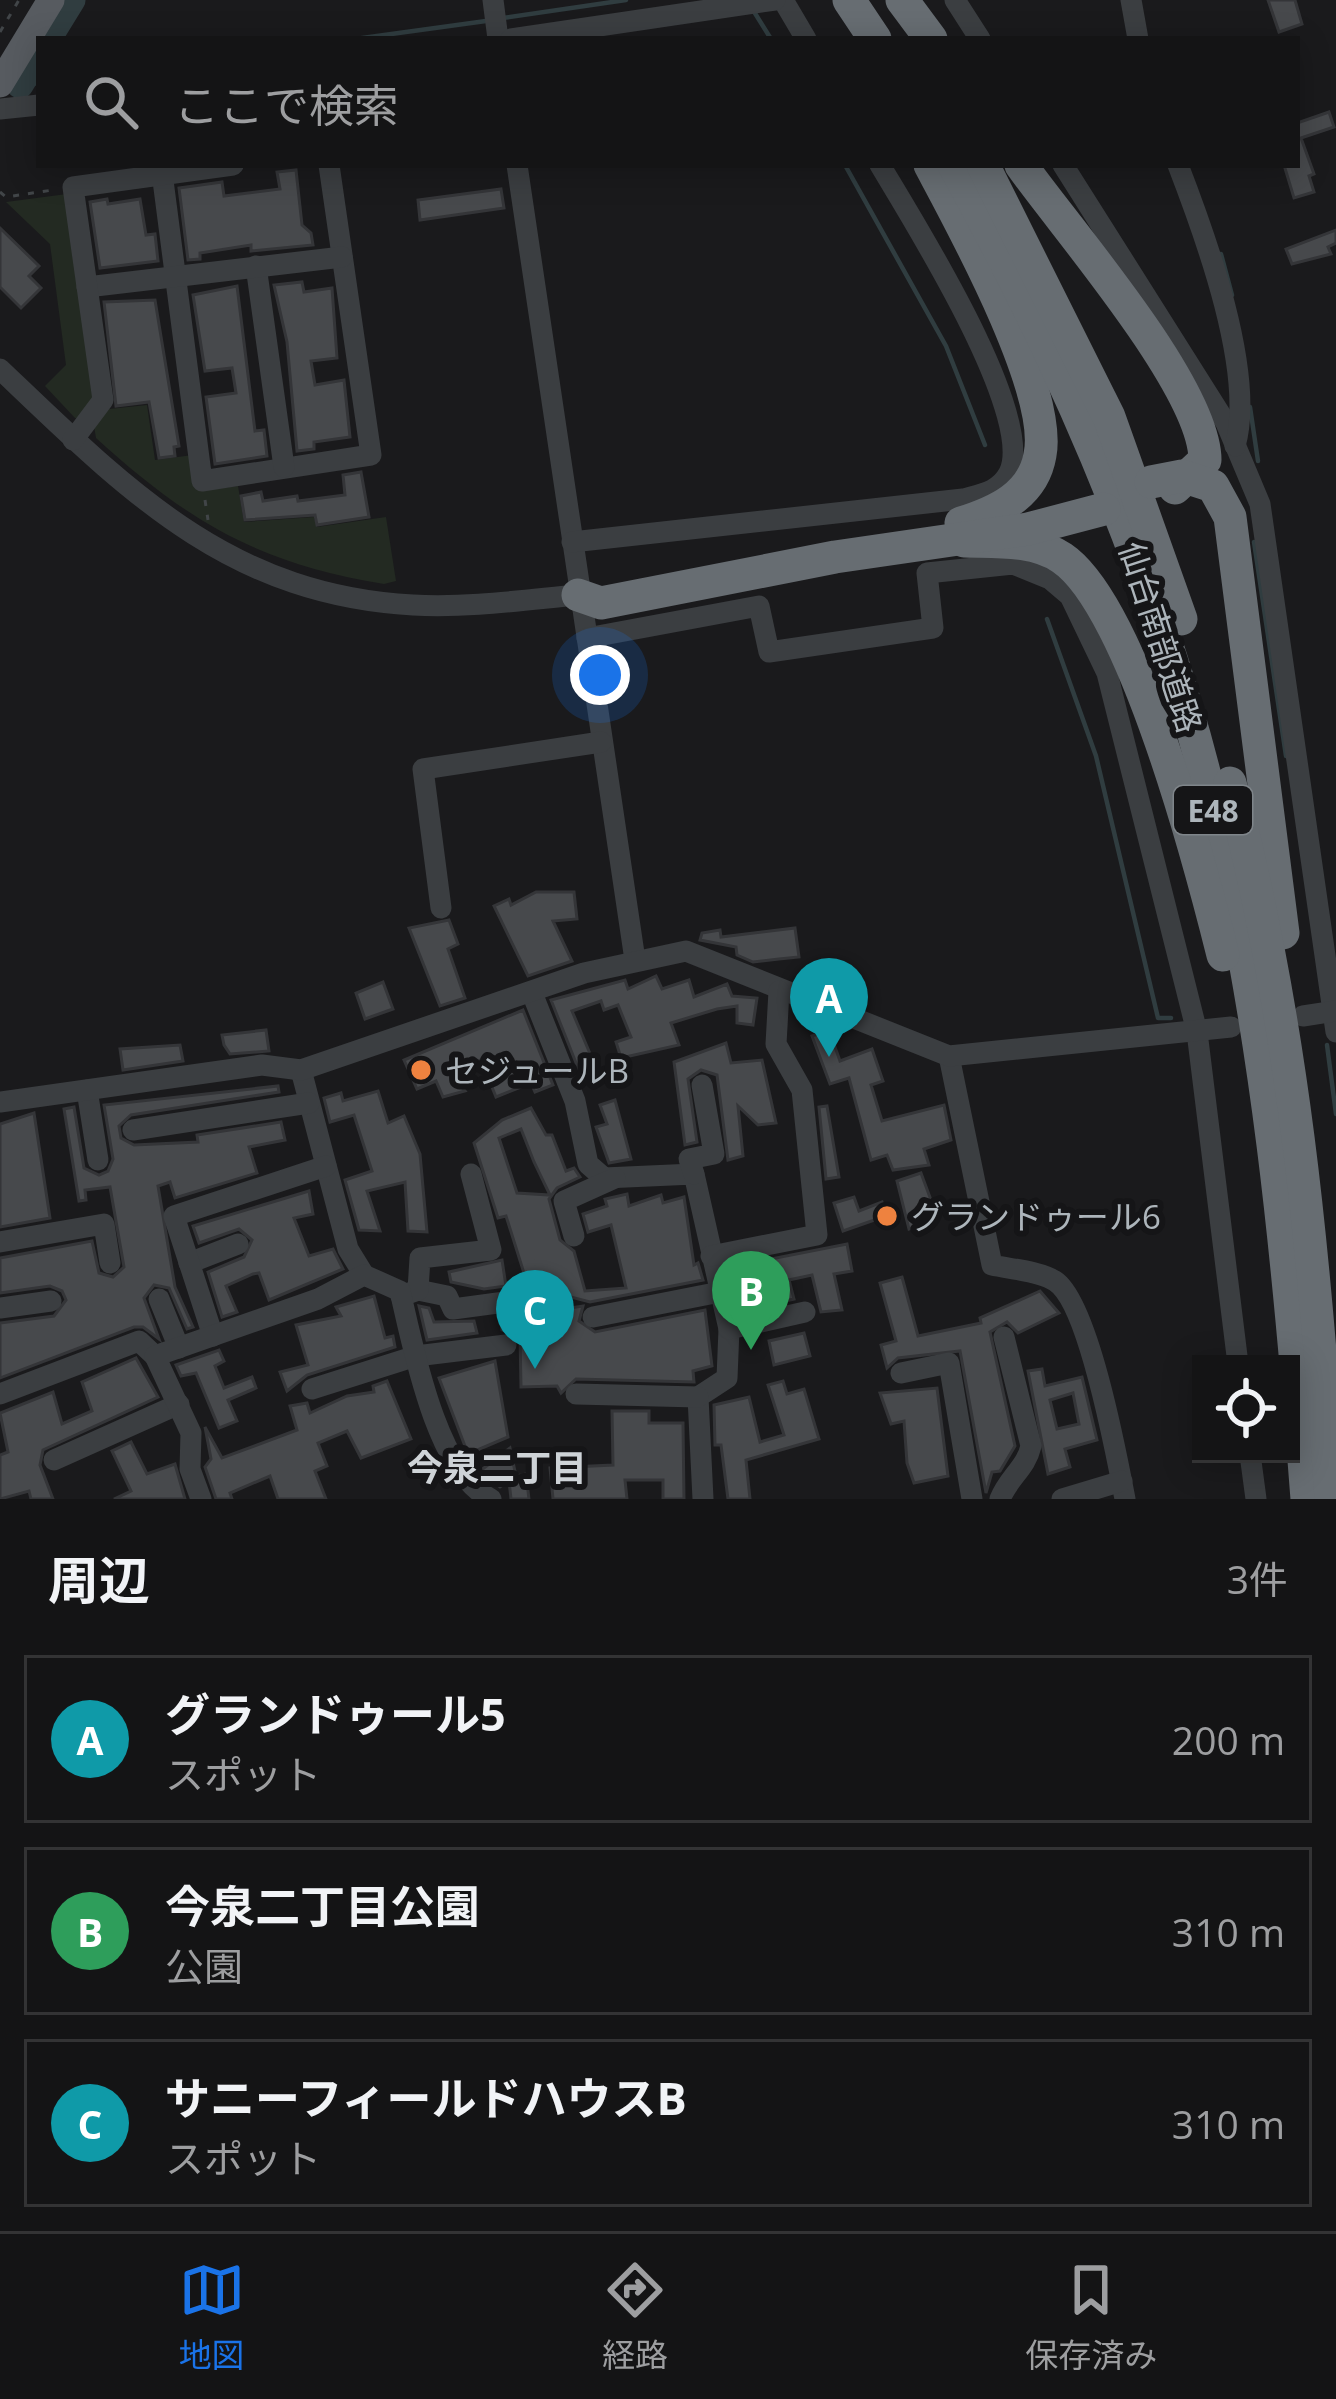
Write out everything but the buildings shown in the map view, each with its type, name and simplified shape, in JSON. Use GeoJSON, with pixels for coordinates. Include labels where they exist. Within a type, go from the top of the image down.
{"type":"FeatureCollection","features":[{"type":"Feature","properties":{"kind":"highway"},"geometry":{"type":"LineString","coordinates":[[846,0],[862,36]]}},
{"type":"Feature","properties":{"kind":"highway"},"geometry":{"type":"LineString","coordinates":[[846,0],[873,36]]}},
{"type":"Feature","properties":{"kind":"highway"},"geometry":{"type":"LineString","coordinates":[[882,0],[905,36]]}},
{"type":"Feature","properties":{"kind":"highway"},"geometry":{"type":"LineString","coordinates":[[902,0],[929,36]]}},
{"type":"Feature","properties":{"kind":"highway"},"geometry":{"type":"LineString","coordinates":[[931,168],[1018,352],[1040,430],[1040,457],[1016,499],[963,532]]}},
{"type":"Feature","properties":{"kind":"highway","name":"仙台南部道路"},"geometry":{"type":"LineString","coordinates":[[956,168],[1083,423],[1184,704],[1244,949],[1289,1268],[1307,1499]]}},
{"type":"Feature","properties":{"kind":"highway","name":"仙台南部道路"},"geometry":{"type":"LineString","coordinates":[[985,168],[1071,332],[1151,525],[1232,789],[1287,1067],[1309,1234],[1331,1499]]}},
{"type":"Feature","properties":{"kind":"highway"},"geometry":{"type":"LineString","coordinates":[[1023,168],[1183,393],[1205,446],[1205,460],[1193,477],[1154,489]]}},
{"type":"Feature","properties":{"kind":"highway"},"geometry":{"type":"LineString","coordinates":[[1193,477],[1213,486],[1225,501],[1236,553],[1283,923],[1287,1067]]}},
{"type":"Feature","properties":{"kind":"highway"},"geometry":{"type":"LineString","coordinates":[[578,595],[601,603],[1102,502]]}},
{"type":"Feature","properties":{"kind":"highway"},"geometry":{"type":"LineString","coordinates":[[963,532],[1036,546],[1060,556],[1083,576],[1120,643],[1214,916],[1289,1268]]}},
{"type":"Feature","properties":{"kind":"main road"},"geometry":{"type":"LineString","coordinates":[[2,81],[51,0]]}},
{"type":"Feature","properties":{"kind":"street"},"geometry":{"type":"LineString","coordinates":[[955,0],[978,36]]}},
{"type":"Feature","properties":{"kind":"street"},"geometry":{"type":"LineString","coordinates":[[1131,0],[1137,36]]}},
{"type":"Feature","properties":{"kind":"street"},"geometry":{"type":"LineString","coordinates":[[499,24],[764,2],[803,36]]}},
{"type":"Feature","properties":{"kind":"street"},"geometry":{"type":"LineString","coordinates":[[0,110],[36,105]]}},
{"type":"Feature","properties":{"kind":"street"},"geometry":{"type":"LineString","coordinates":[[73,440],[104,400],[73,188],[161,170],[202,481],[371,454],[329,168]]}},
{"type":"Feature","properties":{"kind":"street"},"geometry":{"type":"LineString","coordinates":[[517,168],[635,960]]}},
{"type":"Feature","properties":{"kind":"street"},"geometry":{"type":"LineString","coordinates":[[572,542],[963,499],[994,490],[1010,471],[1012,424],[955,293],[882,168]]}},
{"type":"Feature","properties":{"kind":"street"},"geometry":{"type":"LineString","coordinates":[[1065,168],[1235,446],[1260,504],[1335,1018],[1303,1016]]}},
{"type":"Feature","properties":{"kind":"street"},"geometry":{"type":"LineString","coordinates":[[1179,168],[1222,290],[1242,423],[1235,446]]}},
{"type":"Feature","properties":{"kind":"street"},"geometry":{"type":"LineString","coordinates":[[87,287],[342,256]]}},
{"type":"Feature","properties":{"kind":"street"},"geometry":{"type":"LineString","coordinates":[[256,266],[284,467]]}},
{"type":"Feature","properties":{"kind":"street"},"geometry":{"type":"LineString","coordinates":[[0,369],[142,502],[209,548],[278,580],[348,598],[415,605],[578,595]]}},
{"type":"Feature","properties":{"kind":"street"},"geometry":{"type":"LineString","coordinates":[[587,638],[759,606],[769,652],[933,628],[927,573],[1013,564],[1050,579],[1070,596],[1108,673],[1197,1032],[1237,1355]]}},
{"type":"Feature","properties":{"kind":"street"},"geometry":{"type":"LineString","coordinates":[[441,908],[423,770],[601,742]]}},
{"type":"Feature","properties":{"kind":"street"},"geometry":{"type":"LineString","coordinates":[[0,1102],[262,1065],[301,1070],[635,960],[686,951],[949,1056],[1231,1027]]}},
{"type":"Feature","properties":{"kind":"street"},"geometry":{"type":"LineString","coordinates":[[711,1256],[817,1235],[802,1090],[776,1044],[779,992]]}},
{"type":"Feature","properties":{"kind":"street"},"geometry":{"type":"LineString","coordinates":[[532,993],[574,1101],[588,1164],[604,1178],[694,1174]]}},
{"type":"Feature","properties":{"kind":"street"},"geometry":{"type":"LineString","coordinates":[[949,1056],[992,1265],[1054,1280],[1070,1297],[1113,1424],[1123,1490],[1062,1499]]}},
{"type":"Feature","properties":{"kind":"street"},"geometry":{"type":"LineString","coordinates":[[301,1070],[348,1250],[364,1275],[410,1293],[447,1296],[453,1309],[505,1302]]}},
{"type":"Feature","properties":{"kind":"street"},"geometry":{"type":"LineString","coordinates":[[576,1394],[698,1397],[728,1378],[729,1330],[689,1159],[714,1154],[702,1085]]}},
{"type":"Feature","properties":{"kind":"street"},"geometry":{"type":"LineString","coordinates":[[87,1090],[98,1160]]}},
{"type":"Feature","properties":{"kind":"street"},"geometry":{"type":"LineString","coordinates":[[133,1130],[309,1103]]}},
{"type":"Feature","properties":{"kind":"street"},"geometry":{"type":"LineString","coordinates":[[213,1336],[174,1216],[326,1166]]}},
{"type":"Feature","properties":{"kind":"street"},"geometry":{"type":"LineString","coordinates":[[470,1496],[442,1435],[416,1356],[410,1293],[420,1258],[491,1250],[471,1174]]}},
{"type":"Feature","properties":{"kind":"street"},"geometry":{"type":"LineString","coordinates":[[574,1236],[564,1201],[616,1178]]}},
{"type":"Feature","properties":{"kind":"street"},"geometry":{"type":"LineString","coordinates":[[0,1242],[104,1224],[110,1263]]}},
{"type":"Feature","properties":{"kind":"street"},"geometry":{"type":"LineString","coordinates":[[190,1263],[238,1244]]}},
{"type":"Feature","properties":{"kind":"street"},"geometry":{"type":"LineString","coordinates":[[155,1356],[318,1299],[364,1275]]}},
{"type":"Feature","properties":{"kind":"street"},"geometry":{"type":"LineString","coordinates":[[593,1317],[720,1292]]}},
{"type":"Feature","properties":{"kind":"street"},"geometry":{"type":"LineString","coordinates":[[159,1299],[178,1348]]}},
{"type":"Feature","properties":{"kind":"street"},"geometry":{"type":"LineString","coordinates":[[0,1308],[51,1301]]}},
{"type":"Feature","properties":{"kind":"street"},"geometry":{"type":"LineString","coordinates":[[729,1330],[805,1312]]}},
{"type":"Feature","properties":{"kind":"street"},"geometry":{"type":"LineString","coordinates":[[1000,1499],[1008,1478],[1027,1463],[1031,1446],[1004,1336]]}},
{"type":"Feature","properties":{"kind":"street"},"geometry":{"type":"LineString","coordinates":[[0,1394],[139,1341],[155,1356],[191,1433],[190,1469],[201,1499]]}},
{"type":"Feature","properties":{"kind":"street"},"geometry":{"type":"LineString","coordinates":[[312,1389],[416,1356],[506,1345]]}},
{"type":"Feature","properties":{"kind":"street"},"geometry":{"type":"LineString","coordinates":[[901,1373],[949,1363],[972,1499]]}},
{"type":"Feature","properties":{"kind":"street"},"geometry":{"type":"LineString","coordinates":[[698,1397],[704,1499]]}},
{"type":"Feature","properties":{"kind":"street"},"geometry":{"type":"LineString","coordinates":[[54,1460],[178,1404]]}},
{"type":"Feature","properties":{"kind":"street"},"geometry":{"type":"LineString","coordinates":[[1251,1463],[1256,1499]]}},
{"type":"Feature","properties":{"kind":"path"},"geometry":{"type":"LineString","coordinates":[[0,32],[19,0]]}},
{"type":"Feature","properties":{"kind":"path"},"geometry":{"type":"LineString","coordinates":[[0,192],[6,197],[73,188]]}},
{"type":"Feature","properties":{"kind":"path"},"geometry":{"type":"LineString","coordinates":[[202,481],[209,533]]}},
{"type":"Feature","properties":{"kind":"shaded area"},"geometry":{"type":"Polygon","coordinates":[[[67,194],[97,399],[86,418],[75,418],[45,386],[66,365],[50,244],[6,202],[67,194]]]}},
{"type":"Feature","properties":{"kind":"shaded area"},"geometry":{"type":"Polygon","coordinates":[[[147,405],[155,460],[193,455],[199,491],[238,486],[244,522],[314,517],[317,527],[386,517],[396,581],[384,584],[300,565],[228,535],[162,493],[96,438],[94,426],[109,409],[147,405]]]}},
{"type":"Feature","properties":{"kind":"waterway"},"geometry":{"type":"LineString","coordinates":[[50,36],[72,0]]}},
{"type":"Feature","properties":{"kind":"waterway"},"geometry":{"type":"LineString","coordinates":[[503,18],[626,0]]}},
{"type":"Feature","properties":{"kind":"waterway"},"geometry":{"type":"LineString","coordinates":[[753,10],[769,36]]}},
{"type":"Feature","properties":{"kind":"waterway"},"geometry":{"type":"LineString","coordinates":[[377,36],[486,21]]}},
{"type":"Feature","properties":{"kind":"waterway"},"geometry":{"type":"LineString","coordinates":[[20,85],[36,59]]}},
{"type":"Feature","properties":{"kind":"waterway"},"geometry":{"type":"LineString","coordinates":[[12,86],[36,83]]}},
{"type":"Feature","properties":{"kind":"waterway"},"geometry":{"type":"LineString","coordinates":[[847,168],[946,346],[985,445]]}},
{"type":"Feature","properties":{"kind":"waterway"},"geometry":{"type":"LineString","coordinates":[[1221,254],[1232,295]]}},
{"type":"Feature","properties":{"kind":"waterway"},"geometry":{"type":"LineString","coordinates":[[1250,407],[1258,461]]}},
{"type":"Feature","properties":{"kind":"waterway"},"geometry":{"type":"LineString","coordinates":[[1254,542],[1286,756]]}},
{"type":"Feature","properties":{"kind":"waterway"},"geometry":{"type":"LineString","coordinates":[[1047,619],[1096,756],[1158,1018],[1171,1018]]}},
{"type":"Feature","properties":{"kind":"waterway"},"geometry":{"type":"LineString","coordinates":[[1327,1045],[1336,1114]]}},
{"type":"Feature","properties":{"kind":"place","name":"グランドゥール5"},"geometry":{"type":"Point","coordinates":[829,1057]}},
{"type":"Feature","properties":{"kind":"place","name":"セジュールB"},"geometry":{"type":"Point","coordinates":[421,1070]}},
{"type":"Feature","properties":{"kind":"place","name":"グランドゥール6"},"geometry":{"type":"Point","coordinates":[887,1216]}},
{"type":"Feature","properties":{"kind":"place","name":"今泉二丁目公園"},"geometry":{"type":"Point","coordinates":[751,1350]}},
{"type":"Feature","properties":{"kind":"place","name":"サニーフィールドハウスB"},"geometry":{"type":"Point","coordinates":[535,1369]}},
{"type":"Feature","properties":{"kind":"district","name":"今泉二丁目"},"geometry":{"type":"Point","coordinates":[497,1467]}}]}
